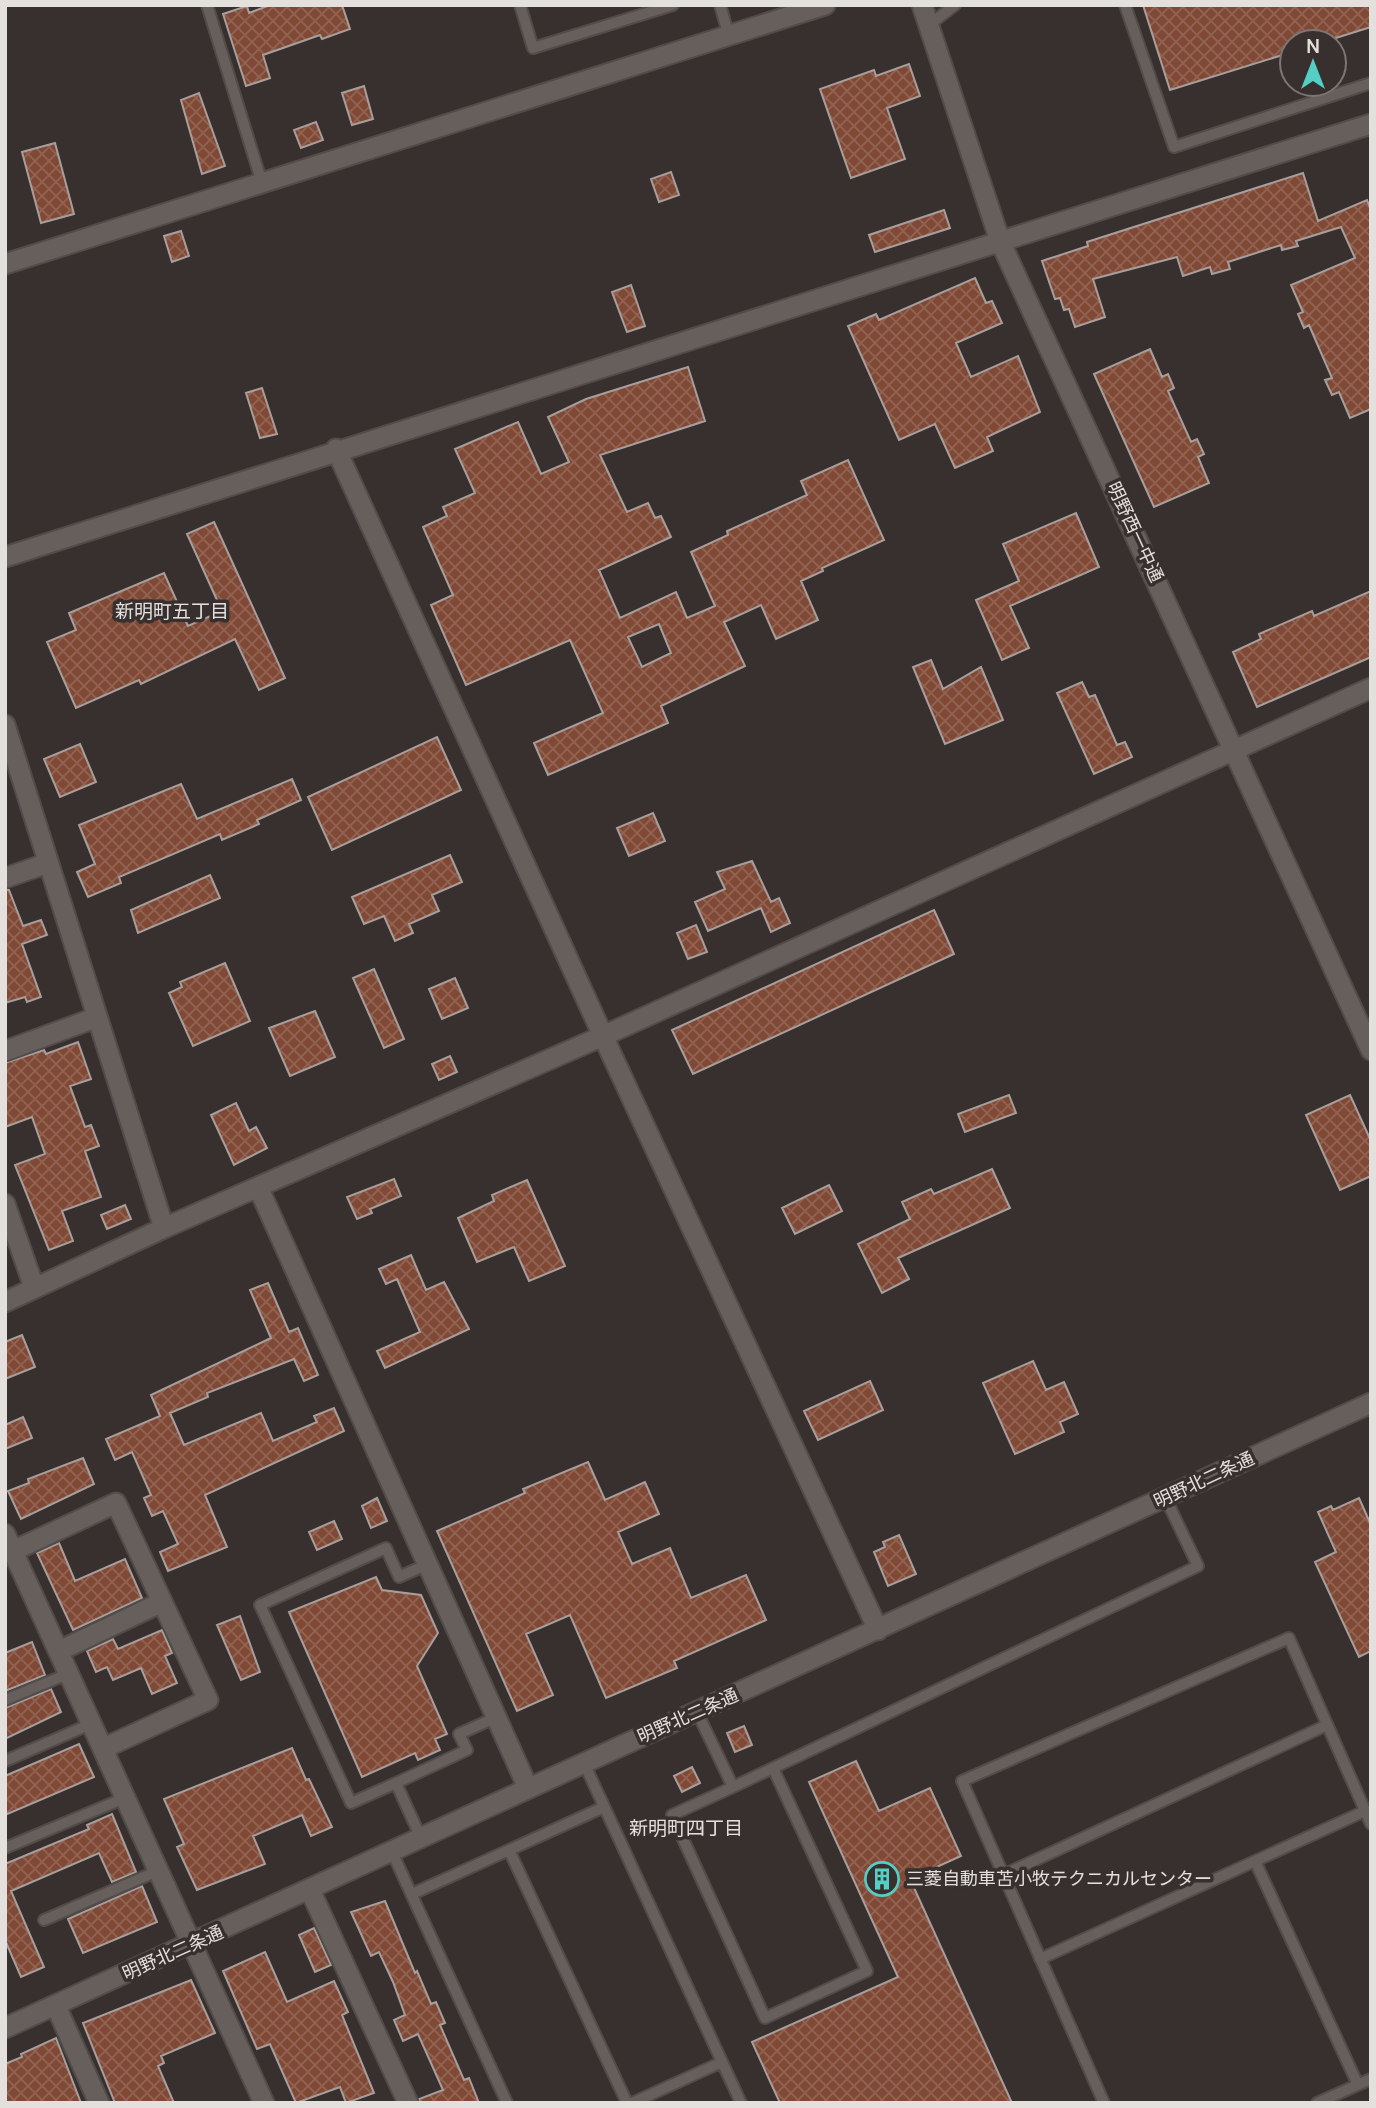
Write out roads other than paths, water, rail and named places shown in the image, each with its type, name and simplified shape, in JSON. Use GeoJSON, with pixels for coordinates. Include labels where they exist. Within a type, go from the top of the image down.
{"type":"FeatureCollection","features":[{"type":"Feature","properties":{"kind":"street"},"geometry":{"type":"LineString","coordinates":[[5,264],[825,5]]}},
{"type":"Feature","properties":{"kind":"street","name":"明野西一中通"},"geometry":{"type":"LineString","coordinates":[[922,5],[1000,241],[1235,748],[1371,1050]]}},
{"type":"Feature","properties":{"kind":"street"},"geometry":{"type":"LineString","coordinates":[[5,556],[336,449],[1371,124]]}},
{"type":"Feature","properties":{"kind":"street"},"geometry":{"type":"LineString","coordinates":[[336,449],[603,1037],[878,1630]]}},
{"type":"Feature","properties":{"kind":"street"},"geometry":{"type":"LineString","coordinates":[[5,1301],[164,1228],[259,1189],[603,1037],[1371,688]]}},
{"type":"Feature","properties":{"kind":"street"},"geometry":{"type":"LineString","coordinates":[[5,725],[95,1018],[164,1228]]}},
{"type":"Feature","properties":{"kind":"street"},"geometry":{"type":"LineString","coordinates":[[5,878],[48,863]]}},
{"type":"Feature","properties":{"kind":"street"},"geometry":{"type":"LineString","coordinates":[[5,1051],[95,1018]]}},
{"type":"Feature","properties":{"kind":"street"},"geometry":{"type":"LineString","coordinates":[[259,1189],[528,1788]]}},
{"type":"Feature","properties":{"kind":"street"},"geometry":{"type":"LineString","coordinates":[[5,1203],[34,1287]]}},
{"type":"Feature","properties":{"kind":"street","name":"明野北二条通"},"geometry":{"type":"LineString","coordinates":[[5,2028],[1371,1403]]}},
{"type":"Feature","properties":{"kind":"street"},"geometry":{"type":"LineString","coordinates":[[104,1748],[208,1700],[116,1503],[9,1542],[264,2103]]}},
{"type":"Feature","properties":{"kind":"street"},"geometry":{"type":"LineString","coordinates":[[59,1651],[162,1602]]}},
{"type":"Feature","properties":{"kind":"street"},"geometry":{"type":"LineString","coordinates":[[310,1890],[402,2101]]}},
{"type":"Feature","properties":{"kind":"street"},"geometry":{"type":"LineString","coordinates":[[55,2006],[99,2103]]}},
{"type":"Feature","properties":{"kind":"lane"},"geometry":{"type":"LineString","coordinates":[[207,5],[262,183]]}},
{"type":"Feature","properties":{"kind":"lane"},"geometry":{"type":"LineString","coordinates":[[520,5],[533,48],[673,5]]}},
{"type":"Feature","properties":{"kind":"lane"},"geometry":{"type":"LineString","coordinates":[[720,5],[729,36]]}},
{"type":"Feature","properties":{"kind":"lane"},"geometry":{"type":"LineString","coordinates":[[929,25],[955,5]]}},
{"type":"Feature","properties":{"kind":"lane"},"geometry":{"type":"LineString","coordinates":[[1125,5],[1174,147],[1371,83]]}},
{"type":"Feature","properties":{"kind":"lane"},"geometry":{"type":"LineString","coordinates":[[773,1768],[867,1971],[765,2018],[672,1815],[1198,1566],[1166,1497]]}},
{"type":"Feature","properties":{"kind":"lane"},"geometry":{"type":"LineString","coordinates":[[428,1564],[399,1577],[386,1548],[260,1605],[351,1803],[467,1751],[459,1734],[497,1717]]}},
{"type":"Feature","properties":{"kind":"lane"},"geometry":{"type":"LineString","coordinates":[[1104,2103],[962,1781],[1289,1638],[1371,1824]]}},
{"type":"Feature","properties":{"kind":"lane"},"geometry":{"type":"LineString","coordinates":[[5,1700],[69,1673]]}},
{"type":"Feature","properties":{"kind":"lane"},"geometry":{"type":"LineString","coordinates":[[697,1712],[733,1787]]}},
{"type":"Feature","properties":{"kind":"lane"},"geometry":{"type":"LineString","coordinates":[[5,1761],[93,1723]]}},
{"type":"Feature","properties":{"kind":"lane"},"geometry":{"type":"LineString","coordinates":[[1003,1875],[1327,1725]]}},
{"type":"Feature","properties":{"kind":"lane"},"geometry":{"type":"LineString","coordinates":[[584,1763],[741,2103]]}},
{"type":"Feature","properties":{"kind":"lane"},"geometry":{"type":"LineString","coordinates":[[396,1783],[421,1838]]}},
{"type":"Feature","properties":{"kind":"lane"},"geometry":{"type":"LineString","coordinates":[[5,1848],[127,1797]]}},
{"type":"Feature","properties":{"kind":"lane"},"geometry":{"type":"LineString","coordinates":[[412,1894],[604,1807]]}},
{"type":"Feature","properties":{"kind":"lane"},"geometry":{"type":"LineString","coordinates":[[1040,1959],[1365,1811]]}},
{"type":"Feature","properties":{"kind":"lane"},"geometry":{"type":"LineString","coordinates":[[509,1850],[627,2103]]}},
{"type":"Feature","properties":{"kind":"lane"},"geometry":{"type":"LineString","coordinates":[[392,1852],[507,2103]]}},
{"type":"Feature","properties":{"kind":"lane"},"geometry":{"type":"LineString","coordinates":[[1255,1861],[1358,2085]]}},
{"type":"Feature","properties":{"kind":"lane"},"geometry":{"type":"LineString","coordinates":[[44,1920],[160,1870]]}},
{"type":"Feature","properties":{"kind":"lane"},"geometry":{"type":"LineString","coordinates":[[632,2103],[722,2062]]}},
{"type":"Feature","properties":{"kind":"lane"},"geometry":{"type":"LineString","coordinates":[[1317,2103],[1371,2080]]}},
{"type":"Feature","properties":{"kind":"place","name":"三菱自動車苫小牧テクニカルセンター"},"geometry":{"type":"Point","coordinates":[882,1879]}},
{"type":"Feature","properties":{"kind":"district","name":"新明町五丁目"},"geometry":{"type":"Point","coordinates":[172,611]}},
{"type":"Feature","properties":{"kind":"district","name":"新明町四丁目"},"geometry":{"type":"Point","coordinates":[686,1828]}}]}
